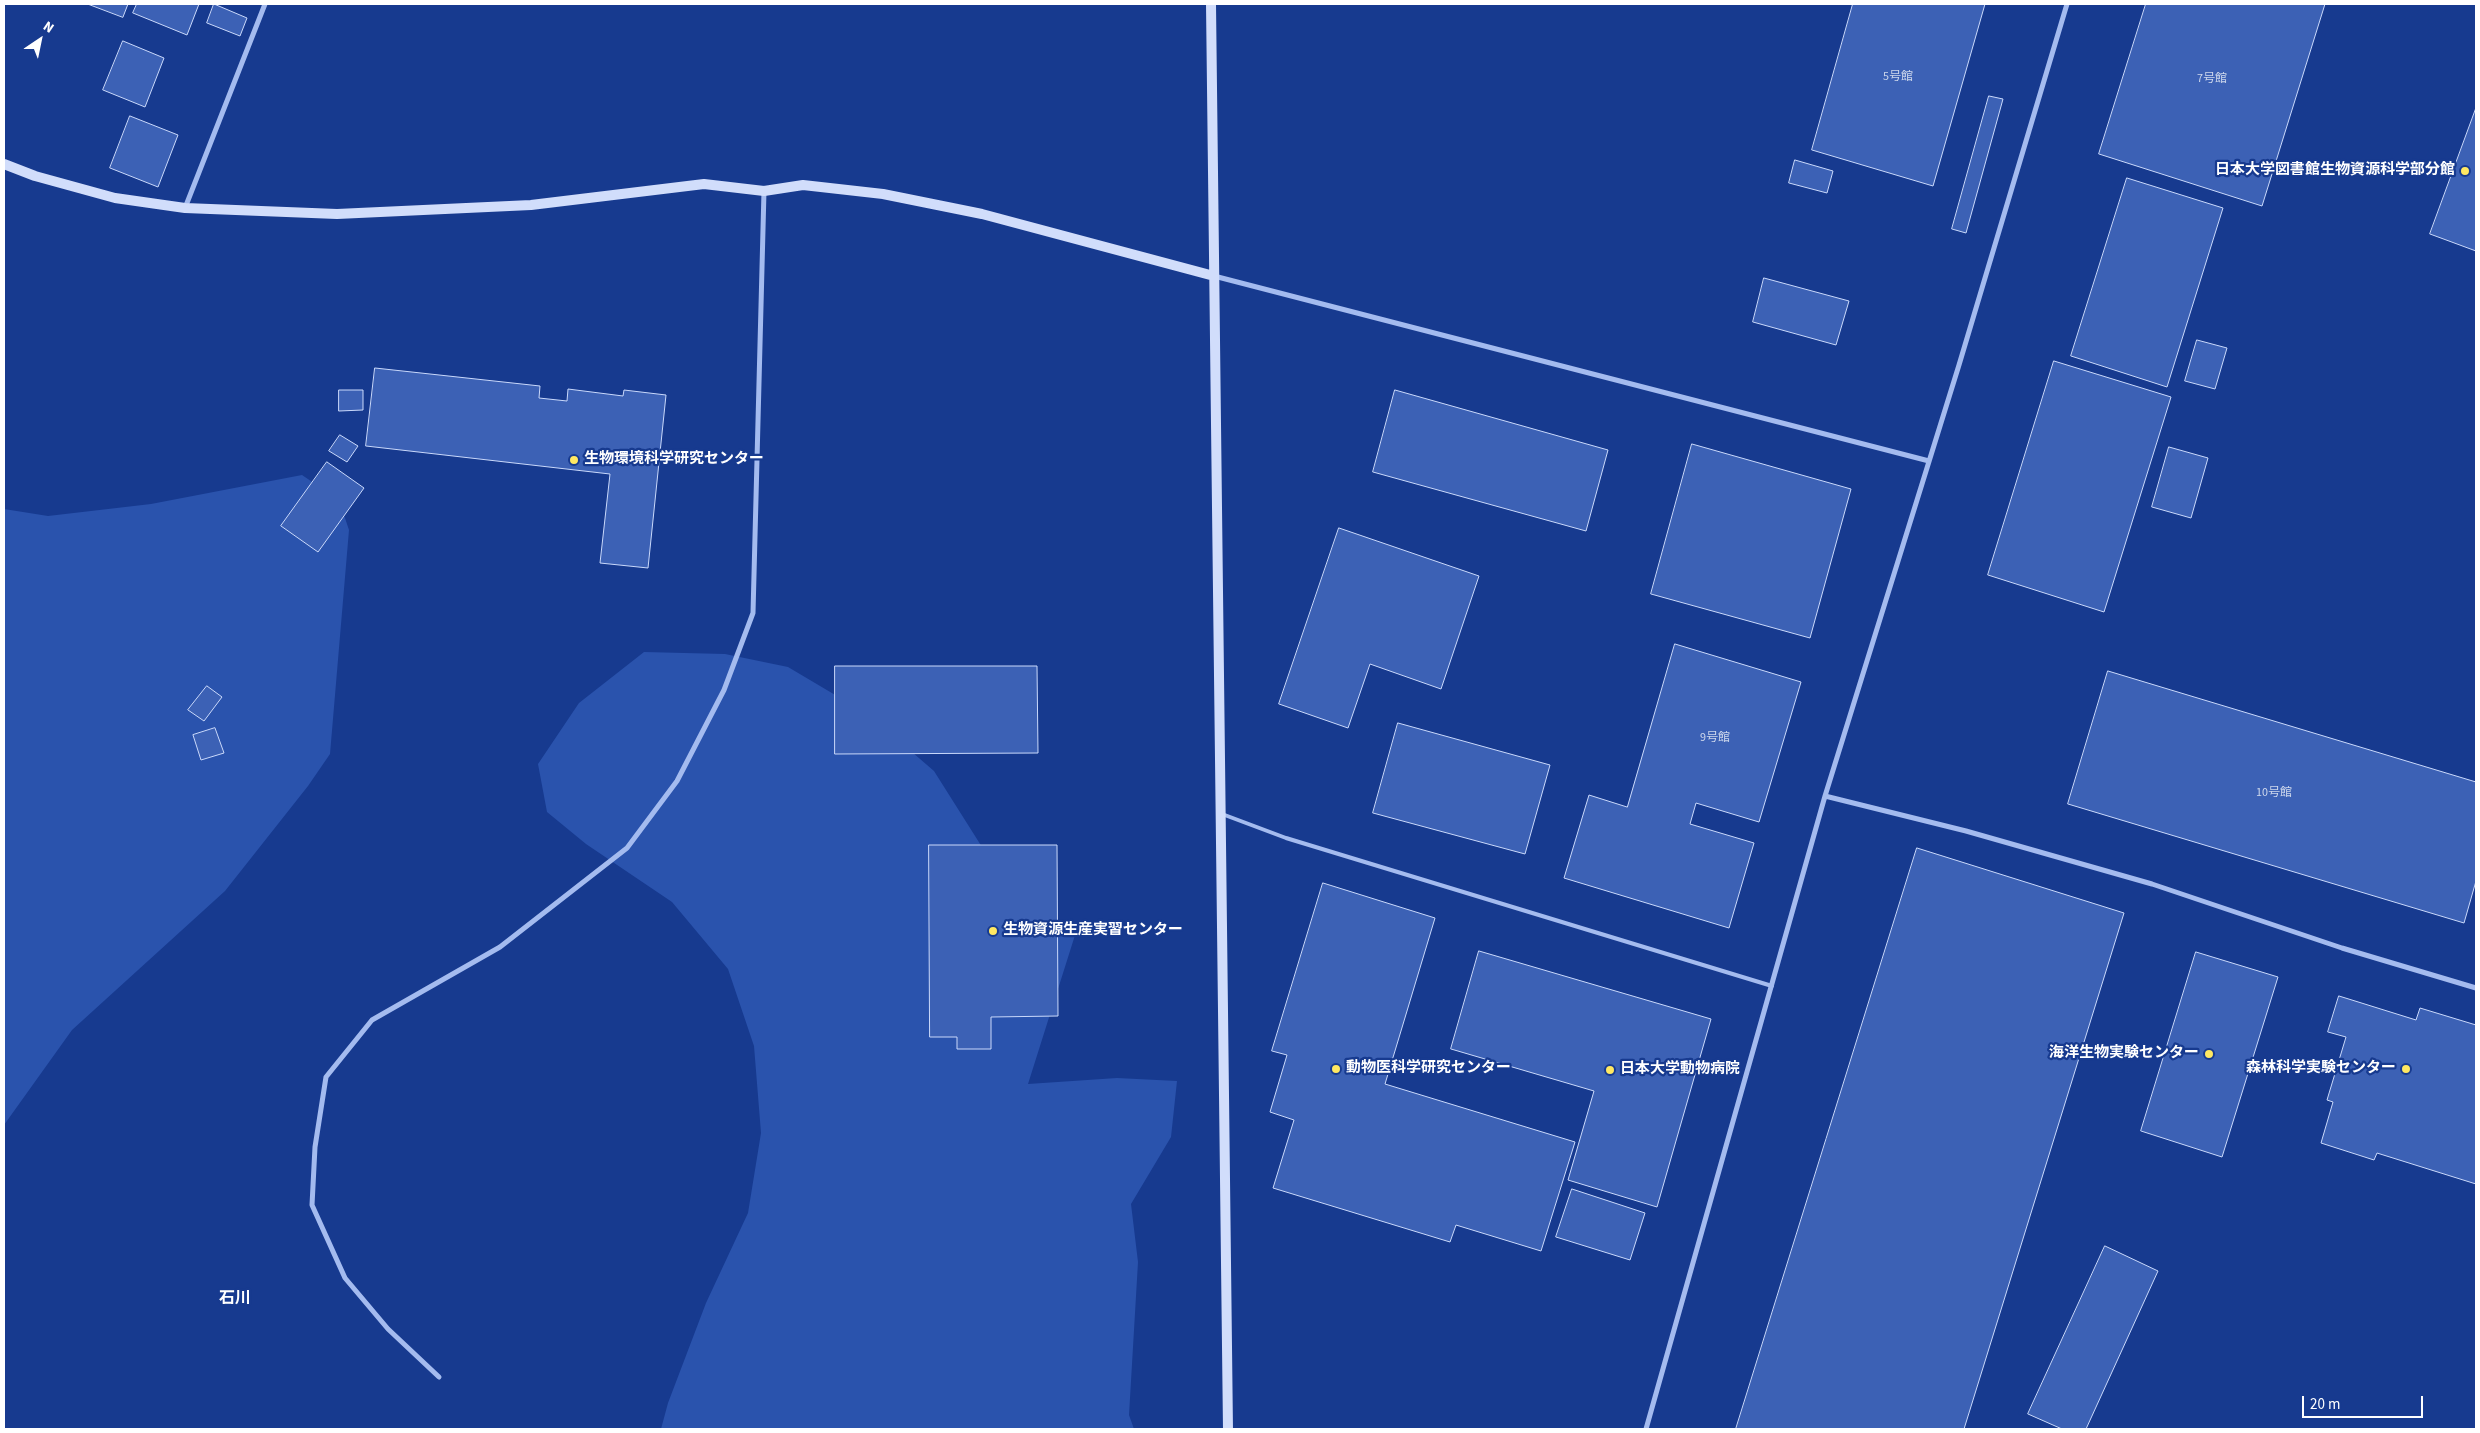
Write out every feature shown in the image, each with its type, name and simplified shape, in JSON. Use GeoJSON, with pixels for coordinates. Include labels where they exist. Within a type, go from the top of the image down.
{"type":"FeatureCollection","features":[{"type":"Feature","properties":{"kind":"street"},"geometry":{"type":"LineString","coordinates":[[185,208],[265,4]]}},
{"type":"Feature","properties":{"kind":"street"},"geometry":{"type":"LineString","coordinates":[[1211,4],[1228,1429]]}},
{"type":"Feature","properties":{"kind":"street"},"geometry":{"type":"LineString","coordinates":[[1646,1429],[1825,796],[1929,461],[2067,4]]}},
{"type":"Feature","properties":{"kind":"street"},"geometry":{"type":"LineString","coordinates":[[4,164],[35,176],[115,198],[185,208],[337,214],[531,205],[704,184],[764,191],[804,185],[883,194],[982,214],[1929,461]]}},
{"type":"Feature","properties":{"kind":"street"},"geometry":{"type":"LineString","coordinates":[[439,1377],[388,1329],[345,1278],[312,1205],[315,1147],[326,1076],[372,1020],[500,947],[627,848],[677,781],[724,690],[753,613],[764,191]]}},
{"type":"Feature","properties":{"kind":"street"},"geometry":{"type":"LineString","coordinates":[[1825,796],[1966,831],[2152,884],[2342,948],[2476,988]]}},
{"type":"Feature","properties":{"kind":"lane"},"geometry":{"type":"LineString","coordinates":[[1220,813],[1286,838],[1772,986]]}},
{"type":"Feature","properties":{"kind":"shaded area"},"geometry":{"type":"Polygon","coordinates":[[[302,475],[339,500],[349,530],[330,754],[308,786],[225,891],[72,1030],[4,1125],[4,509],[48,516],[151,504],[302,475]]]}},
{"type":"Feature","properties":{"kind":"shaded area"},"geometry":{"type":"Polygon","coordinates":[[[644,652],[725,654],[788,667],[869,715],[934,771],[1006,885],[1076,932],[1028,1084],[1117,1078],[1177,1081],[1171,1137],[1131,1204],[1138,1262],[1129,1415],[1134,1429],[661,1429],[668,1403],[706,1303],[748,1213],[761,1133],[754,1046],[728,969],[672,902],[586,844],[547,812],[538,764],[579,703],[644,652]]]}},
{"type":"Feature","properties":{"kind":"building"},"geometry":{"type":"Polygon","coordinates":[[[88,4],[128,4],[123,17],[88,4]]]}},
{"type":"Feature","properties":{"kind":"building"},"geometry":{"type":"Polygon","coordinates":[[[137,4],[199,4],[187,35],[133,13],[137,4]]]}},
{"type":"Feature","properties":{"kind":"building"},"geometry":{"type":"Polygon","coordinates":[[[214,4],[247,18],[240,36],[207,23],[214,4]]]}},
{"type":"Feature","properties":{"kind":"building"},"geometry":{"type":"Polygon","coordinates":[[[1853,4],[1985,4],[1933,186],[1812,150],[1853,4]]]}},
{"type":"Feature","properties":{"kind":"building"},"geometry":{"type":"Polygon","coordinates":[[[2146,4],[2325,4],[2262,206],[2099,154],[2146,4]]]}},
{"type":"Feature","properties":{"kind":"building"},"geometry":{"type":"Polygon","coordinates":[[[123,41],[164,58],[145,107],[103,90],[123,41]]]}},
{"type":"Feature","properties":{"kind":"building"},"geometry":{"type":"Polygon","coordinates":[[[1989,96],[2003,99],[1966,233],[1952,229],[1989,96]]]}},
{"type":"Feature","properties":{"kind":"building","name":"日本大学図書館生物資源科学部分館"},"geometry":{"type":"Polygon","coordinates":[[[2476,108],[2476,251],[2430,234],[2476,108]]]}},
{"type":"Feature","properties":{"kind":"building"},"geometry":{"type":"Polygon","coordinates":[[[130,116],[178,135],[158,187],[110,168],[130,116]]]}},
{"type":"Feature","properties":{"kind":"building"},"geometry":{"type":"Polygon","coordinates":[[[1795,160],[1833,171],[1827,193],[1789,183],[1795,160]]]}},
{"type":"Feature","properties":{"kind":"building"},"geometry":{"type":"Polygon","coordinates":[[[2127,178],[2223,208],[2167,387],[2071,356],[2127,178]]]}},
{"type":"Feature","properties":{"kind":"building"},"geometry":{"type":"Polygon","coordinates":[[[1764,278],[1849,301],[1836,345],[1753,322],[1764,278]]]}},
{"type":"Feature","properties":{"kind":"building"},"geometry":{"type":"Polygon","coordinates":[[[2197,340],[2227,348],[2215,389],[2185,381],[2197,340]]]}},
{"type":"Feature","properties":{"kind":"building"},"geometry":{"type":"Polygon","coordinates":[[[2054,361],[2171,397],[2104,612],[1988,575],[2054,361]]]}},
{"type":"Feature","properties":{"kind":"building","name":"生物環境科学研究センター"},"geometry":{"type":"Polygon","coordinates":[[[375,368],[540,386],[539,398],[567,401],[568,389],[623,396],[624,390],[666,395],[648,568],[600,563],[610,474],[366,446],[375,368]]]}},
{"type":"Feature","properties":{"kind":"building"},"geometry":{"type":"Polygon","coordinates":[[[339,390],[363,390],[363,410],[339,411],[339,390]]]}},
{"type":"Feature","properties":{"kind":"building"},"geometry":{"type":"Polygon","coordinates":[[[1395,390],[1608,450],[1586,531],[1373,472],[1395,390]]]}},
{"type":"Feature","properties":{"kind":"building"},"geometry":{"type":"Polygon","coordinates":[[[340,435],[358,446],[347,462],[329,451],[340,435]]]}},
{"type":"Feature","properties":{"kind":"building"},"geometry":{"type":"Polygon","coordinates":[[[1692,444],[1851,489],[1810,638],[1651,594],[1692,444]]]}},
{"type":"Feature","properties":{"kind":"building"},"geometry":{"type":"Polygon","coordinates":[[[2169,447],[2208,458],[2191,518],[2152,507],[2169,447]]]}},
{"type":"Feature","properties":{"kind":"building"},"geometry":{"type":"Polygon","coordinates":[[[327,462],[364,488],[318,552],[281,526],[327,462]]]}},
{"type":"Feature","properties":{"kind":"building"},"geometry":{"type":"Polygon","coordinates":[[[1339,528],[1479,576],[1441,689],[1370,664],[1348,728],[1279,704],[1339,528]]]}},
{"type":"Feature","properties":{"kind":"building"},"geometry":{"type":"Polygon","coordinates":[[[1675,644],[1801,682],[1759,822],[1696,803],[1690,824],[1754,843],[1729,928],[1564,878],[1589,795],[1627,807],[1675,644]]]}},
{"type":"Feature","properties":{"kind":"building"},"geometry":{"type":"Polygon","coordinates":[[[835,666],[1037,666],[1038,753],[835,754],[835,666]]]}},
{"type":"Feature","properties":{"kind":"building"},"geometry":{"type":"Polygon","coordinates":[[[2108,671],[2476,782],[2476,881],[2464,923],[2068,804],[2108,671]]]}},
{"type":"Feature","properties":{"kind":"building"},"geometry":{"type":"Polygon","coordinates":[[[207,686],[222,697],[204,721],[188,710],[207,686]]]}},
{"type":"Feature","properties":{"kind":"building"},"geometry":{"type":"Polygon","coordinates":[[[1398,723],[1550,765],[1525,854],[1373,813],[1398,723]]]}},
{"type":"Feature","properties":{"kind":"building"},"geometry":{"type":"Polygon","coordinates":[[[215,728],[224,753],[201,760],[193,735],[215,728]]]}},
{"type":"Feature","properties":{"kind":"building","name":"生物資源生産実習センター"},"geometry":{"type":"Polygon","coordinates":[[[929,845],[1057,845],[1058,1016],[991,1017],[991,1049],[957,1049],[957,1037],[930,1037],[929,845]]]}},
{"type":"Feature","properties":{"kind":"building"},"geometry":{"type":"Polygon","coordinates":[[[1917,848],[2124,913],[1964,1429],[1736,1429],[1917,848]]]}},
{"type":"Feature","properties":{"kind":"building","name":"動物医科学研究センター"},"geometry":{"type":"Polygon","coordinates":[[[1323,883],[1435,918],[1385,1084],[1575,1142],[1541,1251],[1456,1225],[1450,1242],[1273,1188],[1294,1120],[1270,1112],[1287,1055],[1272,1051],[1323,883]]]}},
{"type":"Feature","properties":{"kind":"building","name":"日本大学動物病院"},"geometry":{"type":"Polygon","coordinates":[[[1479,951],[1711,1019],[1657,1207],[1568,1180],[1594,1091],[1451,1049],[1479,951]]]}},
{"type":"Feature","properties":{"kind":"building","name":"海洋生物実験センター"},"geometry":{"type":"Polygon","coordinates":[[[2196,952],[2278,977],[2222,1157],[2141,1131],[2196,952]]]}},
{"type":"Feature","properties":{"kind":"building","name":"森林科学実験センター"},"geometry":{"type":"Polygon","coordinates":[[[2339,996],[2416,1020],[2420,1008],[2476,1025],[2476,1184],[2377,1153],[2374,1160],[2321,1143],[2333,1102],[2327,1100],[2346,1037],[2328,1032],[2339,996]]]}},
{"type":"Feature","properties":{"kind":"building"},"geometry":{"type":"Polygon","coordinates":[[[1572,1189],[1645,1213],[1630,1260],[1556,1237],[1572,1189]]]}},
{"type":"Feature","properties":{"kind":"building"},"geometry":{"type":"Polygon","coordinates":[[[2105,1246],[2158,1271],[2086,1429],[2062,1429],[2028,1414],[2105,1246]]]}},
{"type":"Feature","properties":{"kind":"place","name":"日本大学図書館生物資源科学部分館"},"geometry":{"type":"Point","coordinates":[2465,171]}},
{"type":"Feature","properties":{"kind":"place","name":"生物環境科学研究センター"},"geometry":{"type":"Point","coordinates":[574,460]}},
{"type":"Feature","properties":{"kind":"place","name":"生物資源生産実習センター"},"geometry":{"type":"Point","coordinates":[993,931]}},
{"type":"Feature","properties":{"kind":"place","name":"海洋生物実験センター"},"geometry":{"type":"Point","coordinates":[2209,1054]}},
{"type":"Feature","properties":{"kind":"place","name":"動物医科学研究センター"},"geometry":{"type":"Point","coordinates":[1336,1069]}},
{"type":"Feature","properties":{"kind":"place","name":"森林科学実験センター"},"geometry":{"type":"Point","coordinates":[2406,1069]}},
{"type":"Feature","properties":{"kind":"place","name":"日本大学動物病院"},"geometry":{"type":"Point","coordinates":[1610,1070]}},
{"type":"Feature","properties":{"kind":"district","name":"石川"},"geometry":{"type":"Point","coordinates":[235,1299]}}]}
